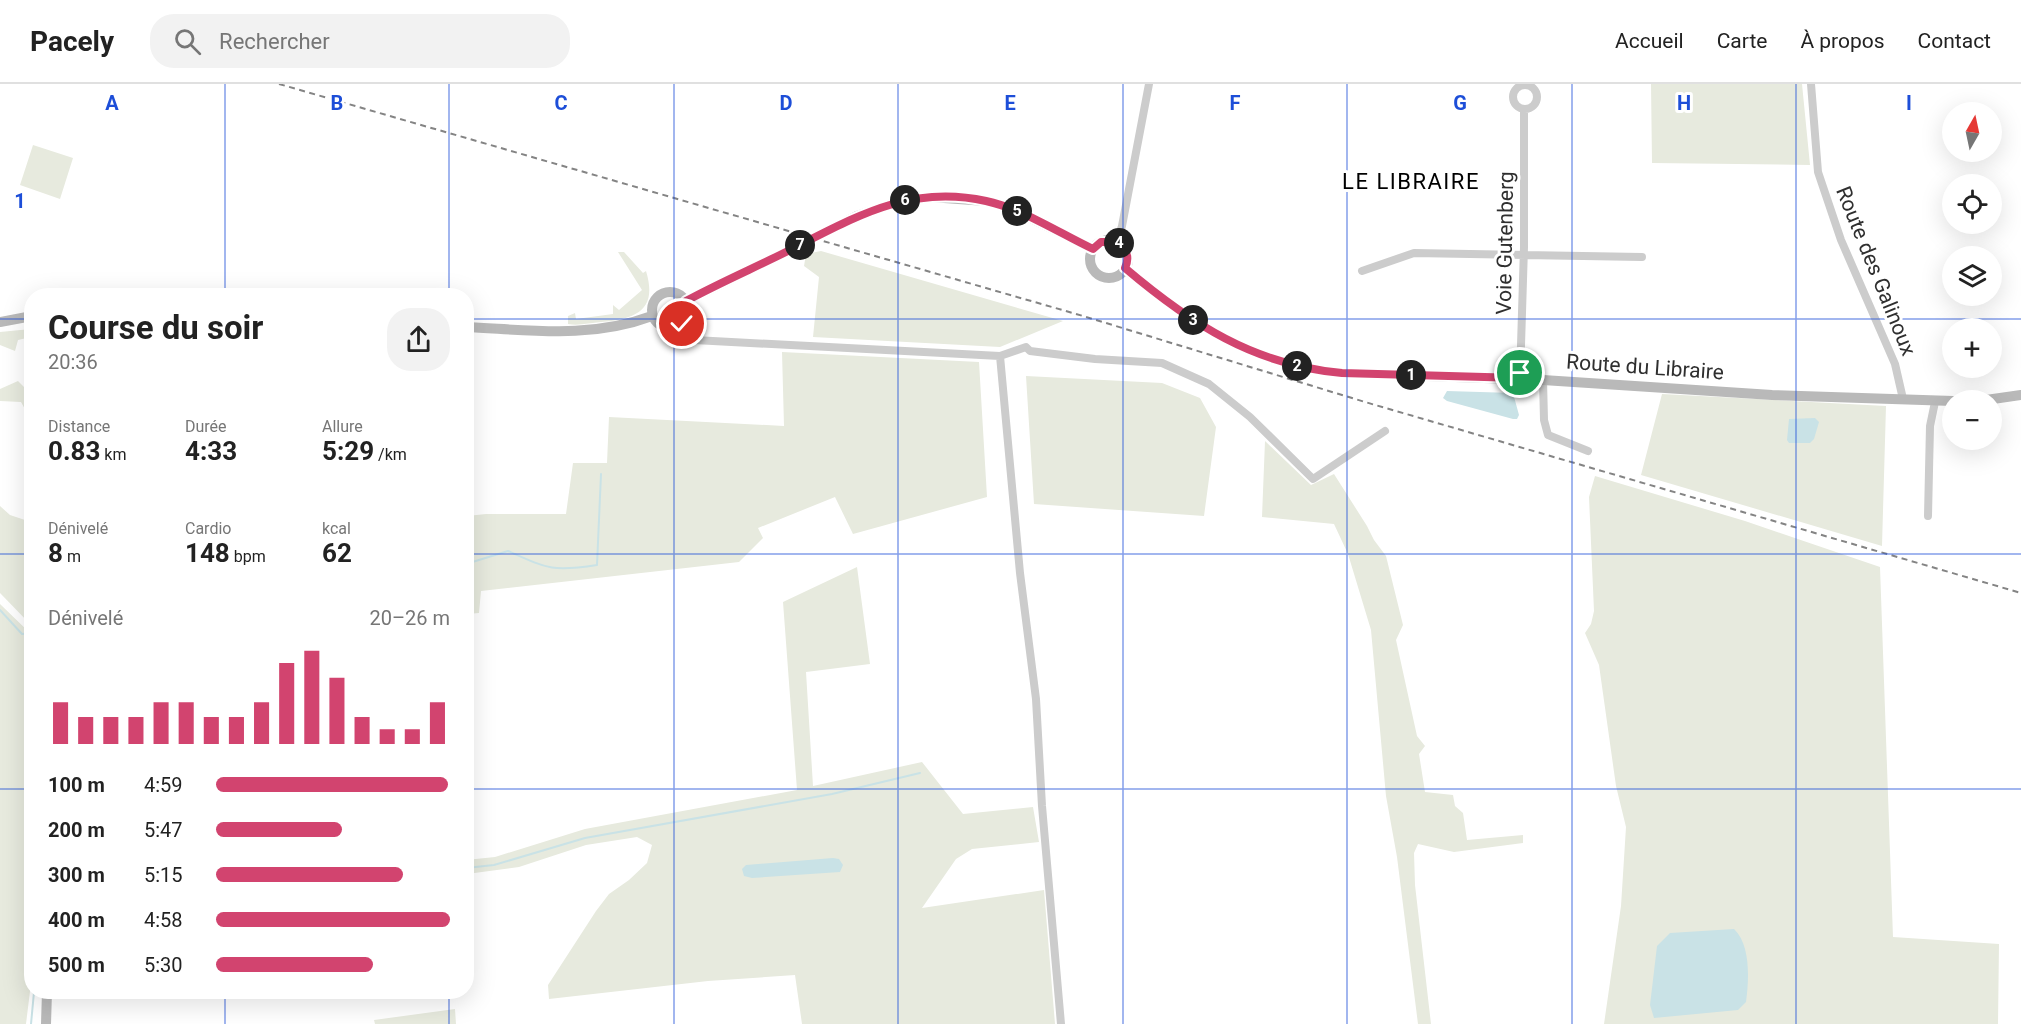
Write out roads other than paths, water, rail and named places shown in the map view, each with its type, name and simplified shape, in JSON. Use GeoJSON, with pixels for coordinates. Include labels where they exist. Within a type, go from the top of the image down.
{"type":"FeatureCollection","features":[{"type":"Feature","properties":{"kind":"main road"},"geometry":{"type":"LineString","coordinates":[[686,301],[857,216],[900,201],[930,197],[986,201],[1011,208],[1093,249]]}},
{"type":"Feature","properties":{"kind":"main road"},"geometry":{"type":"LineString","coordinates":[[1101,242],[1117,242],[1126,251],[1128,257],[1125,268],[1117,276],[1106,278],[1092,267],[1093,249],[1101,242]]}},
{"type":"Feature","properties":{"kind":"main road","name":"Route du Libraire"},"geometry":{"type":"LineString","coordinates":[[1125,268],[1190,318],[1215,334],[1277,361],[1313,370],[1342,373],[1520,378],[1772,394],[1942,402]]}},
{"type":"Feature","properties":{"kind":"main road"},"geometry":{"type":"LineString","coordinates":[[666,292],[677,293],[686,301],[688,314],[677,328],[659,326],[652,316],[652,304],[666,292]]}},
{"type":"Feature","properties":{"kind":"main road"},"geometry":{"type":"LineString","coordinates":[[474,327],[563,332],[589,331],[615,327],[652,316]]}},
{"type":"Feature","properties":{"kind":"main road"},"geometry":{"type":"LineString","coordinates":[[0,324],[24,318]]}},
{"type":"Feature","properties":{"kind":"main road"},"geometry":{"type":"LineString","coordinates":[[0,324],[24,323]]}},
{"type":"Feature","properties":{"kind":"main road"},"geometry":{"type":"LineString","coordinates":[[2002,397],[2021,394]]}},
{"type":"Feature","properties":{"kind":"main road"},"geometry":{"type":"LineString","coordinates":[[46,1024],[47,999]]}},
{"type":"Feature","properties":{"kind":"street"},"geometry":{"type":"LineString","coordinates":[[1117,242],[1149,84]]}},
{"type":"Feature","properties":{"kind":"street","name":"Route des Galinoux"},"geometry":{"type":"LineString","coordinates":[[1811,84],[1818,172],[1841,240],[1895,364],[1903,399]]}},
{"type":"Feature","properties":{"kind":"street","name":"Voie Gutenberg"},"geometry":{"type":"LineString","coordinates":[[1520,378],[1524,255],[1524,109]]}},
{"type":"Feature","properties":{"kind":"street"},"geometry":{"type":"LineString","coordinates":[[1362,271],[1414,253],[1641,257]]}},
{"type":"Feature","properties":{"kind":"street"},"geometry":{"type":"LineString","coordinates":[[677,328],[682,335],[694,340],[1000,356],[1026,348],[1030,351],[1095,359],[1162,363],[1209,384],[1250,417],[1313,479],[1385,431]]}},
{"type":"Feature","properties":{"kind":"street"},"geometry":{"type":"LineString","coordinates":[[1000,356],[1020,573],[1036,699],[1042,806],[1061,1024]]}},
{"type":"Feature","properties":{"kind":"street"},"geometry":{"type":"LineString","coordinates":[[1544,380],[1544,420],[1548,435],[1588,451]]}},
{"type":"Feature","properties":{"kind":"street"},"geometry":{"type":"LineString","coordinates":[[1928,516],[1930,426],[1935,402]]}},
{"type":"Feature","properties":{"kind":"water"},"geometry":{"type":"Polygon","coordinates":[[[1447,391],[1513,393],[1519,415],[1517,419],[1513,419],[1447,401],[1443,398],[1447,391]]]}},
{"type":"Feature","properties":{"kind":"water"},"geometry":{"type":"Polygon","coordinates":[[[1815,418],[1819,422],[1814,439],[1810,443],[1789,443],[1787,440],[1789,419],[1815,418]]]}},
{"type":"Feature","properties":{"kind":"water"},"geometry":{"type":"Polygon","coordinates":[[[839,859],[843,865],[840,872],[752,878],[744,876],[742,869],[746,865],[839,859]]]}},
{"type":"Feature","properties":{"kind":"water"},"geometry":{"type":"Polygon","coordinates":[[[1734,929],[1740,936],[1748,963],[1746,1002],[1738,1010],[1654,1018],[1650,1005],[1657,946],[1670,933],[1734,929]]]}},
{"type":"Feature","properties":{"kind":"waterway"},"geometry":{"type":"LineString","coordinates":[[474,562],[508,551],[551,567],[570,568],[597,565],[601,474]]}},
{"type":"Feature","properties":{"kind":"waterway"},"geometry":{"type":"LineString","coordinates":[[0,610],[24,634]]}},
{"type":"Feature","properties":{"kind":"waterway"},"geometry":{"type":"LineString","coordinates":[[474,867],[494,865],[585,838],[832,794],[920,773]]}},
{"type":"Feature","properties":{"kind":"waterway"},"geometry":{"type":"LineString","coordinates":[[31,1024],[33,999]]}},
{"type":"Feature","properties":{"kind":"railway"},"geometry":{"type":"LineString","coordinates":[[279,84],[1083,316],[1365,402],[2021,593]]}},
{"type":"Feature","properties":{"kind":"district","name":"LE LIBRAIRE"},"geometry":{"type":"Point","coordinates":[1411,181]}}]}
